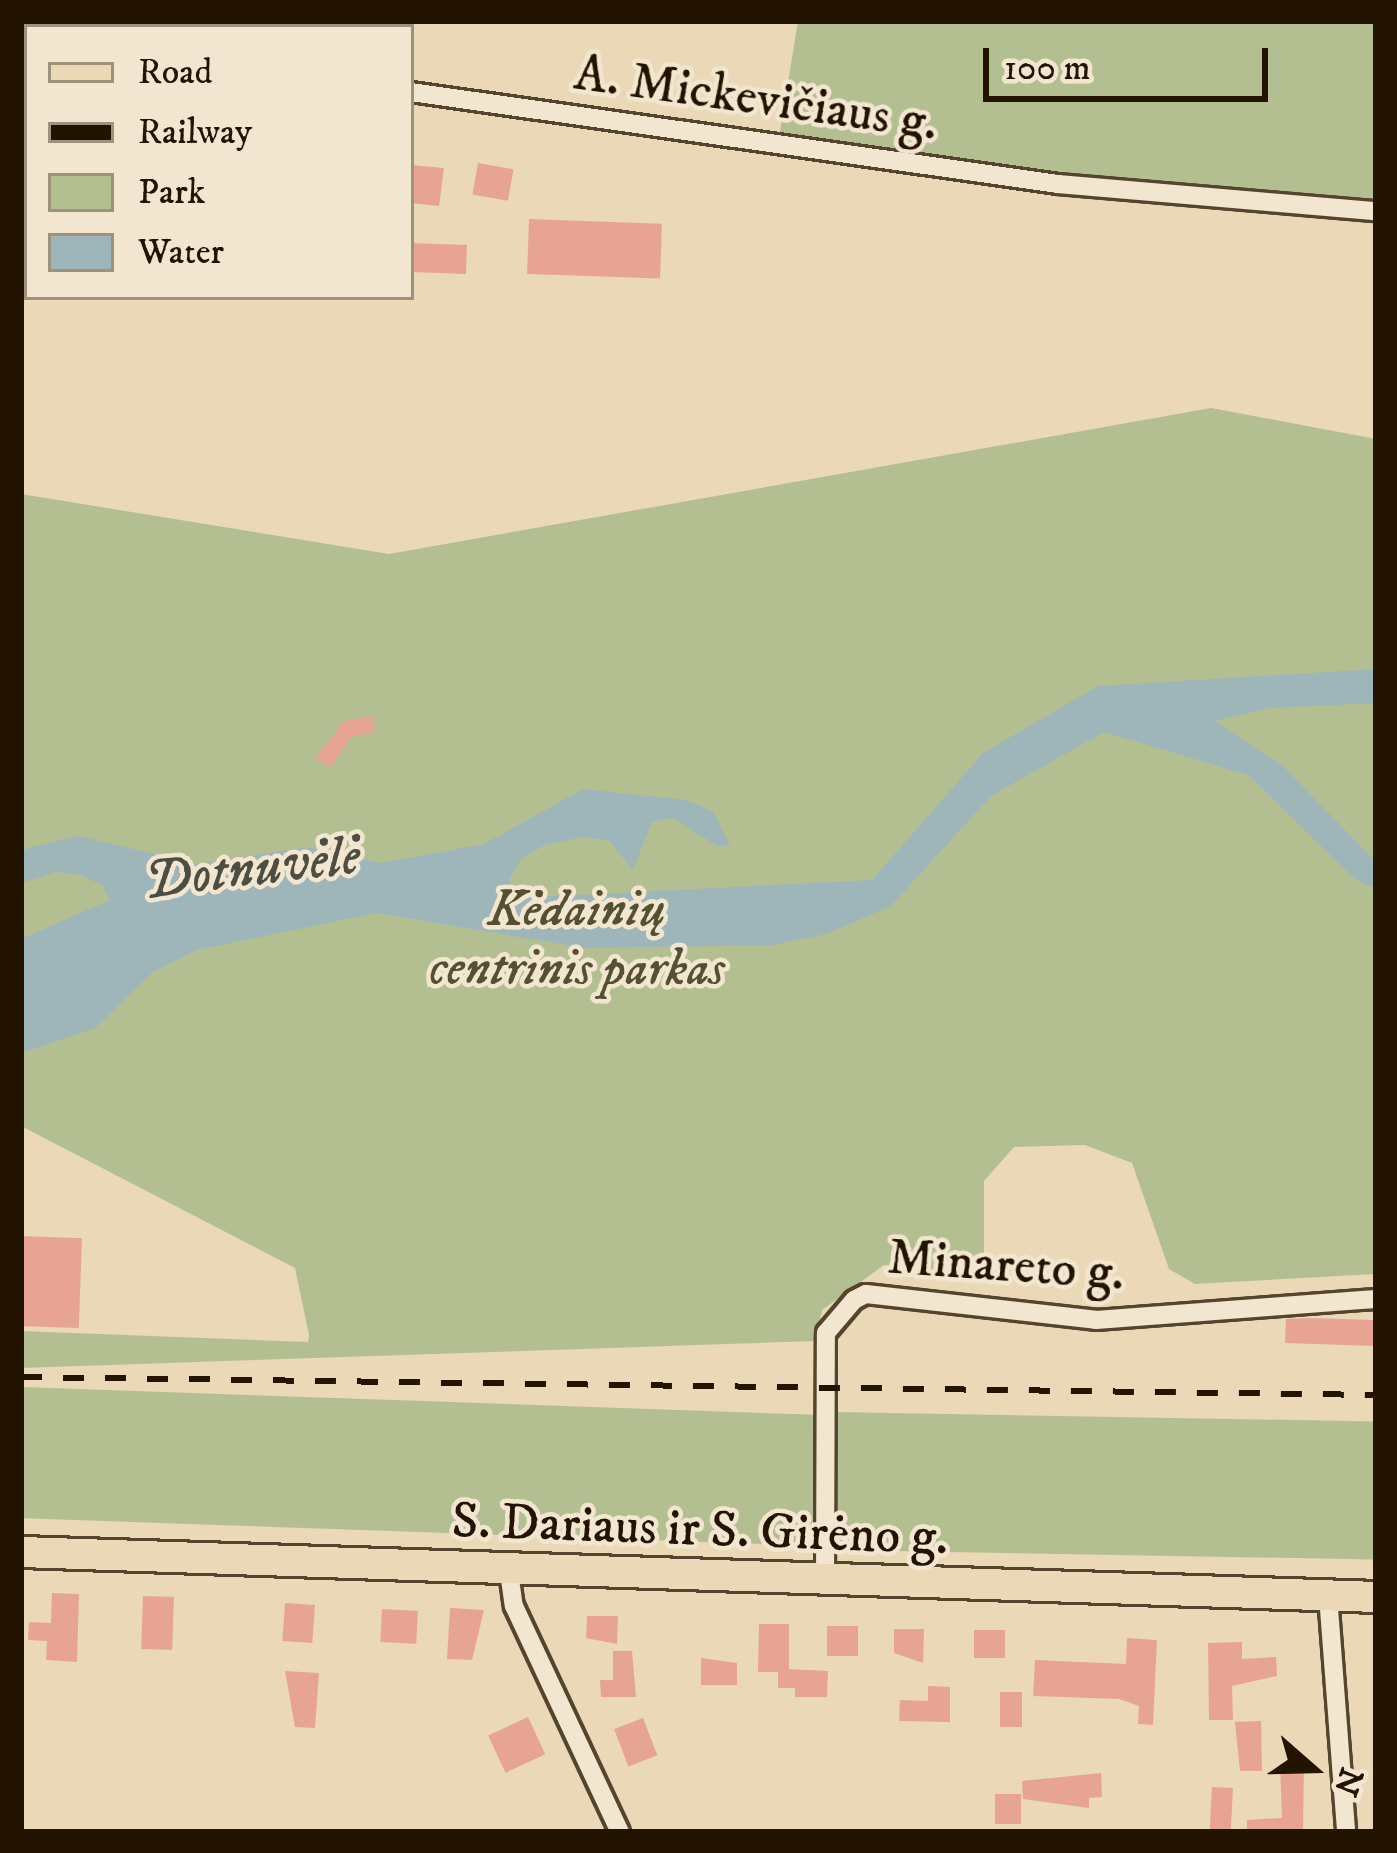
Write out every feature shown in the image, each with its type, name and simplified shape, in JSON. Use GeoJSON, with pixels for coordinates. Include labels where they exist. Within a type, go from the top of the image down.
{"type":"FeatureCollection","features":[{"type":"Feature","properties":{"kind":"main road","name":"S. Dariaus ir S. Girėno g."},"geometry":{"type":"LineString","coordinates":[[21,1552],[825,1584],[1376,1597]]}},
{"type":"Feature","properties":{"kind":"street","name":"A. Mickevičiaus g."},"geometry":{"type":"LineString","coordinates":[[414,92],[1058,184],[1376,211]]}},
{"type":"Feature","properties":{"kind":"street","name":"Minareto g."},"geometry":{"type":"LineString","coordinates":[[825,1584],[826,1333],[854,1300],[866,1294],[1096,1320],[1376,1299]]}},
{"type":"Feature","properties":{"kind":"street"},"geometry":{"type":"LineString","coordinates":[[509,1572],[514,1606],[620,1832]]}},
{"type":"Feature","properties":{"kind":"street"},"geometry":{"type":"LineString","coordinates":[[1328,1596],[1346,1832]]}},
{"type":"Feature","properties":{"kind":"green space"},"geometry":{"type":"Polygon","coordinates":[[[21,21],[189,24],[24,24],[21,78],[21,21]]]}},
{"type":"Feature","properties":{"kind":"green space"},"geometry":{"type":"Polygon","coordinates":[[[798,21],[1376,21],[1376,210],[778,144],[798,21]]]}},
{"type":"Feature","properties":{"kind":"green space","name":"Kėdainių centrinis parkas"},"geometry":{"type":"Polygon","coordinates":[[[1211,408],[1376,439],[1376,1274],[1195,1284],[1169,1269],[1132,1163],[1085,1145],[1014,1147],[984,1181],[984,1258],[953,1272],[884,1265],[822,1310],[816,1341],[21,1368],[21,1331],[308,1342],[309,1335],[295,1268],[21,1126],[21,494],[389,554],[1211,408]]]}},
{"type":"Feature","properties":{"kind":"green space"},"geometry":{"type":"Polygon","coordinates":[[[21,1387],[817,1415],[812,1546],[21,1518],[21,1387]]]}},
{"type":"Feature","properties":{"kind":"green space"},"geometry":{"type":"Polygon","coordinates":[[[835,1412],[1376,1421],[1374,1559],[833,1550],[835,1412]]]}},
{"type":"Feature","properties":{"kind":"water","name":"Dotnuvėlė"},"geometry":{"type":"Polygon","coordinates":[[[1376,669],[1376,703],[1270,708],[1215,721],[1282,765],[1376,862],[1376,888],[1356,880],[1248,775],[1104,732],[991,796],[891,906],[826,934],[773,945],[584,948],[376,913],[197,950],[153,972],[95,1028],[21,1053],[21,939],[110,900],[102,885],[80,875],[56,872],[21,883],[21,851],[32,847],[79,836],[197,864],[307,847],[380,863],[484,844],[583,789],[686,800],[713,811],[730,845],[719,847],[673,818],[652,822],[633,870],[609,841],[583,837],[545,845],[521,859],[509,880],[516,898],[872,880],[983,753],[1098,686],[1376,669]]]}},
{"type":"Feature","properties":{"kind":"building"},"geometry":{"type":"Polygon","coordinates":[[[478,163],[513,169],[508,201],[472,195],[478,163]]]}},
{"type":"Feature","properties":{"kind":"building"},"geometry":{"type":"Polygon","coordinates":[[[414,165],[444,168],[439,206],[414,203],[414,165]]]}},
{"type":"Feature","properties":{"kind":"building"},"geometry":{"type":"Polygon","coordinates":[[[529,219],[662,224],[660,279],[527,274],[529,219]]]}},
{"type":"Feature","properties":{"kind":"building"},"geometry":{"type":"Polygon","coordinates":[[[414,243],[467,245],[466,274],[414,272],[414,243]]]}},
{"type":"Feature","properties":{"kind":"building"},"geometry":{"type":"Polygon","coordinates":[[[373,716],[375,732],[352,736],[331,767],[315,759],[344,721],[373,716]]]}},
{"type":"Feature","properties":{"kind":"building"},"geometry":{"type":"Polygon","coordinates":[[[21,1236],[82,1238],[79,1328],[21,1326],[21,1236]]]}},
{"type":"Feature","properties":{"kind":"building"},"geometry":{"type":"Polygon","coordinates":[[[1286,1319],[1376,1320],[1376,1346],[1285,1343],[1286,1319]]]}},
{"type":"Feature","properties":{"kind":"building"},"geometry":{"type":"Polygon","coordinates":[[[52,1593],[79,1594],[77,1662],[46,1660],[47,1641],[28,1640],[29,1622],[51,1623],[52,1593]]]}},
{"type":"Feature","properties":{"kind":"building"},"geometry":{"type":"Polygon","coordinates":[[[143,1596],[174,1597],[172,1650],[141,1649],[143,1596]]]}},
{"type":"Feature","properties":{"kind":"building"},"geometry":{"type":"Polygon","coordinates":[[[285,1603],[315,1605],[312,1643],[282,1641],[285,1603]]]}},
{"type":"Feature","properties":{"kind":"building"},"geometry":{"type":"Polygon","coordinates":[[[450,1608],[484,1610],[472,1660],[447,1659],[450,1608]]]}},
{"type":"Feature","properties":{"kind":"building"},"geometry":{"type":"Polygon","coordinates":[[[382,1609],[418,1611],[416,1644],[380,1642],[382,1609]]]}},
{"type":"Feature","properties":{"kind":"building"},"geometry":{"type":"Polygon","coordinates":[[[587,1616],[618,1616],[617,1644],[586,1638],[587,1616]]]}},
{"type":"Feature","properties":{"kind":"building"},"geometry":{"type":"Polygon","coordinates":[[[759,1624],[789,1624],[789,1669],[828,1671],[827,1697],[795,1697],[795,1688],[778,1688],[778,1672],[758,1672],[759,1624]]]}},
{"type":"Feature","properties":{"kind":"building"},"geometry":{"type":"Polygon","coordinates":[[[827,1626],[858,1626],[858,1656],[827,1656],[827,1626]]]}},
{"type":"Feature","properties":{"kind":"building"},"geometry":{"type":"Polygon","coordinates":[[[894,1629],[924,1629],[923,1663],[894,1653],[894,1629]]]}},
{"type":"Feature","properties":{"kind":"building"},"geometry":{"type":"Polygon","coordinates":[[[974,1630],[1005,1630],[1005,1658],[974,1658],[974,1630]]]}},
{"type":"Feature","properties":{"kind":"building"},"geometry":{"type":"Polygon","coordinates":[[[1127,1638],[1157,1640],[1153,1725],[1138,1724],[1139,1706],[1119,1699],[1033,1696],[1035,1660],[1126,1664],[1127,1638]]]}},
{"type":"Feature","properties":{"kind":"building"},"geometry":{"type":"Polygon","coordinates":[[[1242,1642],[1242,1659],[1276,1657],[1277,1676],[1232,1686],[1233,1720],[1209,1720],[1208,1643],[1242,1642]]]}},
{"type":"Feature","properties":{"kind":"building"},"geometry":{"type":"Polygon","coordinates":[[[613,1651],[632,1651],[636,1697],[601,1697],[600,1680],[613,1680],[613,1651]]]}},
{"type":"Feature","properties":{"kind":"building"},"geometry":{"type":"Polygon","coordinates":[[[701,1658],[737,1663],[737,1685],[701,1685],[701,1658]]]}},
{"type":"Feature","properties":{"kind":"building"},"geometry":{"type":"Polygon","coordinates":[[[285,1671],[319,1673],[315,1728],[295,1727],[285,1671]]]}},
{"type":"Feature","properties":{"kind":"building"},"geometry":{"type":"Polygon","coordinates":[[[928,1686],[950,1687],[950,1722],[899,1721],[900,1700],[928,1701],[928,1686]]]}},
{"type":"Feature","properties":{"kind":"building"},"geometry":{"type":"Polygon","coordinates":[[[1000,1692],[1022,1692],[1022,1727],[1000,1727],[1000,1692]]]}},
{"type":"Feature","properties":{"kind":"building"},"geometry":{"type":"Polygon","coordinates":[[[528,1717],[545,1754],[505,1773],[488,1736],[528,1717]]]}},
{"type":"Feature","properties":{"kind":"building"},"geometry":{"type":"Polygon","coordinates":[[[643,1718],[657,1755],[628,1766],[614,1729],[643,1718]]]}},
{"type":"Feature","properties":{"kind":"building"},"geometry":{"type":"Polygon","coordinates":[[[1261,1721],[1262,1771],[1240,1771],[1235,1722],[1261,1721]]]}},
{"type":"Feature","properties":{"kind":"building"},"geometry":{"type":"Polygon","coordinates":[[[1304,1762],[1303,1832],[1247,1832],[1247,1820],[1282,1818],[1280,1764],[1304,1762]]]}},
{"type":"Feature","properties":{"kind":"building"},"geometry":{"type":"Polygon","coordinates":[[[1101,1773],[1102,1797],[1089,1798],[1089,1808],[1023,1799],[1022,1781],[1101,1773]]]}},
{"type":"Feature","properties":{"kind":"building"},"geometry":{"type":"Polygon","coordinates":[[[1212,1787],[1233,1788],[1231,1832],[1210,1832],[1212,1787]]]}},
{"type":"Feature","properties":{"kind":"building"},"geometry":{"type":"Polygon","coordinates":[[[995,1794],[1021,1794],[1021,1824],[995,1824],[995,1794]]]}},
{"type":"Feature","properties":{"kind":"railway"},"geometry":{"type":"LineString","coordinates":[[21,1377],[1376,1395]]}}]}
